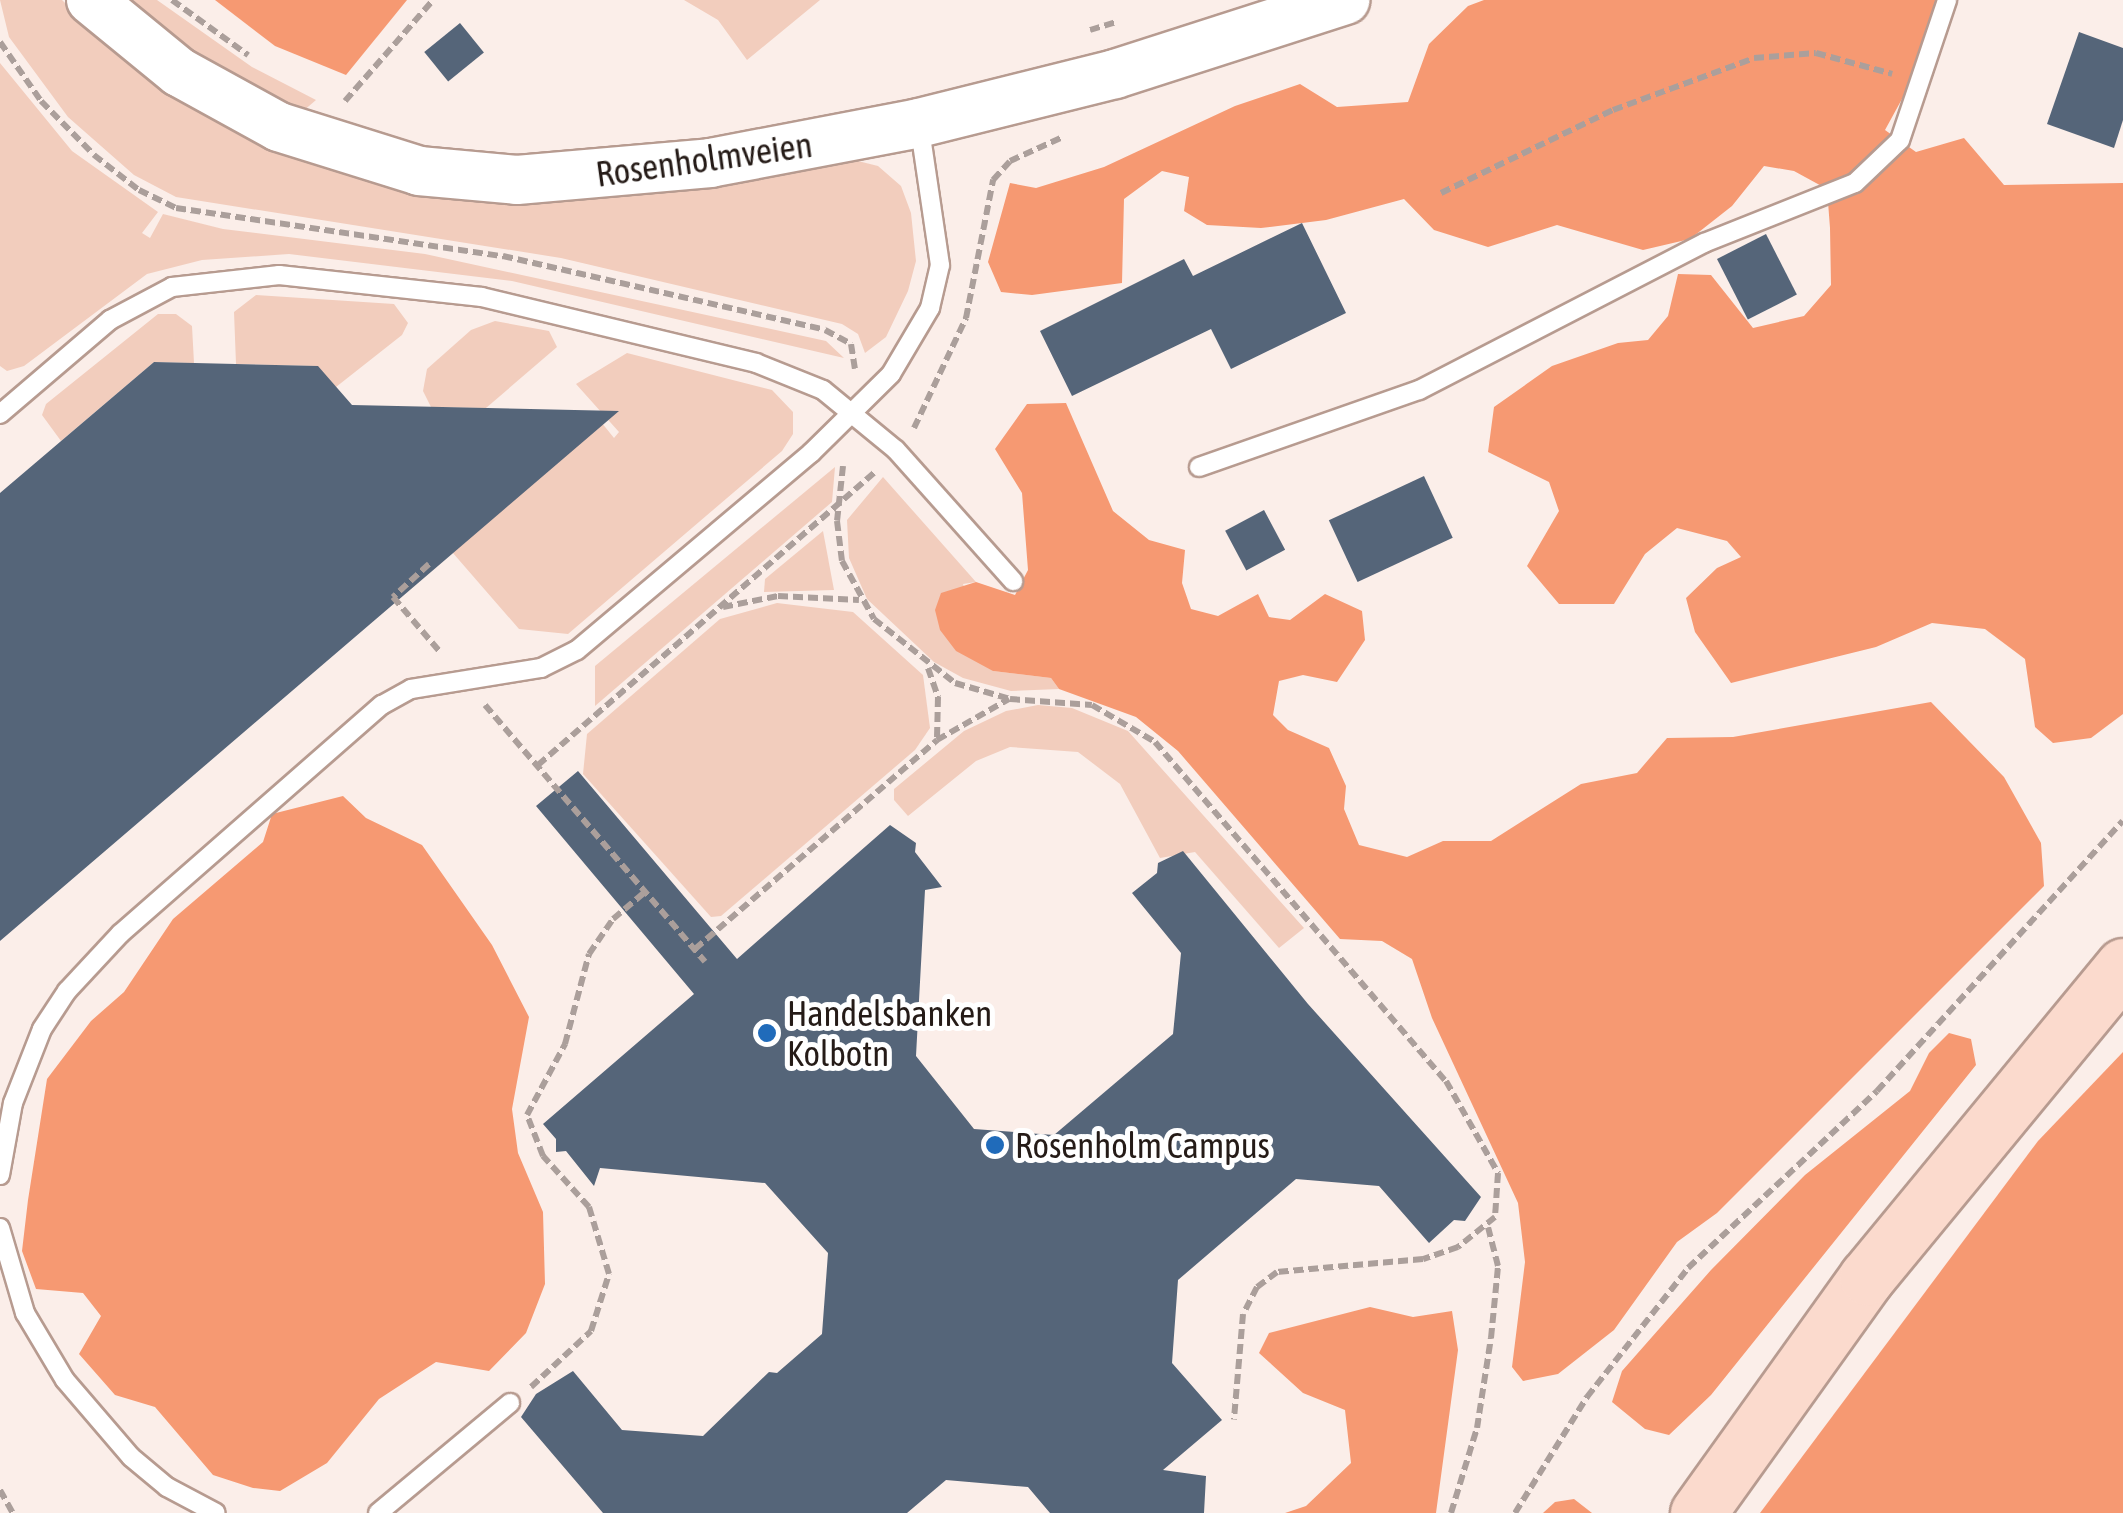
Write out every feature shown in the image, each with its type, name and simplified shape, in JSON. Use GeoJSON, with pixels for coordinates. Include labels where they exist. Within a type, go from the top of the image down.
{"type":"FeatureCollection","features":[{"type":"Feature","properties":{"kind":"main road"},"geometry":{"type":"LineString","coordinates":[[1698,1513],[1867,1277],[2123,966]]}},
{"type":"Feature","properties":{"kind":"street","name":"Rosenholmveien"},"geometry":{"type":"LineString","coordinates":[[91,0],[179,72],[322,144],[419,170],[556,179],[710,164],[919,122],[1115,74],[1344,0]]}},
{"type":"Feature","properties":{"kind":"lane"},"geometry":{"type":"LineString","coordinates":[[1198,467],[1419,390],[1704,244],[1855,183],[1900,140],[1947,0]]}},
{"type":"Feature","properties":{"kind":"lane"},"geometry":{"type":"LineString","coordinates":[[0,1175],[13,1104],[42,1030],[67,991],[133,922],[382,706],[411,690],[541,668],[577,650],[854,412],[914,343],[930,308],[940,266],[938,226],[919,122]]}},
{"type":"Feature","properties":{"kind":"lane"},"geometry":{"type":"LineString","coordinates":[[0,414],[138,302],[212,279],[279,275],[362,279],[574,317],[786,372],[854,412],[896,450],[1013,581]]}},
{"type":"Feature","properties":{"kind":"lane"},"geometry":{"type":"LineString","coordinates":[[0,1228],[25,1314],[65,1380],[131,1457],[167,1487],[216,1513]]}},
{"type":"Feature","properties":{"kind":"lane"},"geometry":{"type":"LineString","coordinates":[[378,1513],[510,1404]]}},
{"type":"Feature","properties":{"kind":"path"},"geometry":{"type":"LineString","coordinates":[[172,0],[260,62]]}},
{"type":"Feature","properties":{"kind":"path"},"geometry":{"type":"LineString","coordinates":[[322,144],[344,102],[432,0]]}},
{"type":"Feature","properties":{"kind":"path"},"geometry":{"type":"LineString","coordinates":[[1072,35],[1124,20]]}},
{"type":"Feature","properties":{"kind":"path"},"geometry":{"type":"LineString","coordinates":[[0,42],[62,124],[121,178],[155,199],[226,218],[504,256],[833,332],[854,350],[854,412],[837,507],[842,561],[860,600],[928,667],[970,689],[1010,698],[1058,698],[1110,712],[1135,725],[1174,763],[1458,1097],[1502,1184],[1488,1226],[1498,1266],[1491,1338],[1476,1428],[1451,1513]]}},
{"type":"Feature","properties":{"kind":"path"},"geometry":{"type":"LineString","coordinates":[[1442,193],[1613,110],[1754,58],[1816,53],[1850,59],[1919,88]]}},
{"type":"Feature","properties":{"kind":"path"},"geometry":{"type":"LineString","coordinates":[[330,96],[360,108]]}},
{"type":"Feature","properties":{"kind":"path"},"geometry":{"type":"LineString","coordinates":[[538,766],[837,507],[896,450],[958,343],[993,180],[1010,161],[1082,131]]}},
{"type":"Feature","properties":{"kind":"path"},"geometry":{"type":"LineString","coordinates":[[722,607],[778,596],[860,600]]}},
{"type":"Feature","properties":{"kind":"path"},"geometry":{"type":"LineString","coordinates":[[928,667],[938,697],[938,740]]}},
{"type":"Feature","properties":{"kind":"path"},"geometry":{"type":"LineString","coordinates":[[695,949],[938,740],[1010,698]]}},
{"type":"Feature","properties":{"kind":"path"},"geometry":{"type":"LineString","coordinates":[[558,788],[705,962]]}},
{"type":"Feature","properties":{"kind":"path"},"geometry":{"type":"LineString","coordinates":[[1515,1513],[1587,1397],[1688,1268],[1877,1090],[2123,821]]}},
{"type":"Feature","properties":{"kind":"path"},"geometry":{"type":"LineString","coordinates":[[510,1404],[562,1363],[601,1309],[609,1274],[602,1235],[589,1206],[543,1156],[527,1115],[565,1044],[589,954],[613,920],[646,892]]}},
{"type":"Feature","properties":{"kind":"path"},"geometry":{"type":"LineString","coordinates":[[1234,1420],[1242,1314],[1268,1277],[1423,1259],[1458,1248],[1488,1226]]}},
{"type":"Feature","properties":{"kind":"path"},"geometry":{"type":"LineString","coordinates":[[0,1490],[12,1513]]}},
{"type":"Feature","properties":{"kind":"shaded area"},"geometry":{"type":"Polygon","coordinates":[[[0,0],[62,0],[95,32],[283,152],[413,189],[598,198],[846,158],[878,166],[901,186],[911,213],[916,261],[908,291],[886,337],[865,353],[858,334],[842,324],[561,258],[176,197],[134,175],[68,117],[9,37],[0,0]]]}},
{"type":"Feature","properties":{"kind":"shaded area"},"geometry":{"type":"Polygon","coordinates":[[[123,0],[157,0],[252,67],[316,100],[302,112],[191,54],[123,0]]]}},
{"type":"Feature","properties":{"kind":"shaded area"},"geometry":{"type":"Polygon","coordinates":[[[215,0],[407,0],[346,75],[275,46],[215,0]]]}},
{"type":"Feature","properties":{"kind":"shaded area"},"geometry":{"type":"Polygon","coordinates":[[[684,0],[820,0],[747,60],[718,20],[684,0]]]}},
{"type":"Feature","properties":{"kind":"shaded area"},"geometry":{"type":"Polygon","coordinates":[[[1484,0],[1939,0],[1908,88],[1885,130],[1916,152],[1964,138],[2004,185],[2123,183],[2123,714],[2091,738],[2053,743],[2035,727],[2025,659],[1985,629],[1932,623],[1876,647],[1731,683],[1695,632],[1686,598],[1717,568],[1741,557],[1727,541],[1677,528],[1645,554],[1614,604],[1559,604],[1527,566],[1559,511],[1549,482],[1488,452],[1494,407],[1552,366],[1618,343],[1648,340],[1668,316],[1678,274],[1711,275],[1753,328],[1804,316],[1831,285],[1830,228],[1827,189],[1794,171],[1764,166],[1732,206],[1690,239],[1643,250],[1557,225],[1488,247],[1434,230],[1404,199],[1326,220],[1261,228],[1207,225],[1184,211],[1189,177],[1162,171],[1124,199],[1122,283],[1032,295],[1001,292],[988,262],[1010,183],[1036,188],[1104,167],[1235,106],[1300,84],[1337,107],[1408,102],[1429,44],[1468,6],[1484,0]]]}},
{"type":"Feature","properties":{"kind":"shaded area"},"geometry":{"type":"Polygon","coordinates":[[[0,63],[72,151],[158,212],[142,233],[150,238],[163,214],[223,229],[425,254],[826,341],[844,358],[512,281],[289,254],[202,260],[147,274],[24,366],[7,371],[0,366],[0,63]]]}},
{"type":"Feature","properties":{"kind":"shaded area"},"geometry":{"type":"Polygon","coordinates":[[[256,295],[394,304],[408,323],[402,335],[336,387],[317,366],[236,364],[234,312],[256,295]]]}},
{"type":"Feature","properties":{"kind":"shaded area"},"geometry":{"type":"Polygon","coordinates":[[[158,314],[176,314],[192,326],[194,363],[154,362],[61,441],[42,415],[46,404],[158,314]]]}},
{"type":"Feature","properties":{"kind":"shaded area"},"geometry":{"type":"Polygon","coordinates":[[[495,321],[549,331],[557,347],[486,408],[431,407],[423,391],[427,369],[471,330],[495,321]]]}},
{"type":"Feature","properties":{"kind":"shaded area"},"geometry":{"type":"Polygon","coordinates":[[[627,353],[772,390],[793,412],[793,434],[782,451],[568,634],[519,629],[327,408],[593,412],[614,438],[619,432],[576,384],[627,353]]]}},
{"type":"Feature","properties":{"kind":"shaded area"},"geometry":{"type":"Polygon","coordinates":[[[1066,403],[1113,511],[1149,540],[1185,550],[1182,583],[1191,609],[1218,616],[1258,594],[1269,617],[1290,620],[1325,594],[1362,611],[1365,640],[1337,682],[1303,675],[1279,681],[1273,715],[1288,730],[1329,748],[1346,786],[1344,809],[1359,845],[1407,857],[1443,841],[1491,841],[1581,784],[1637,773],[1667,738],[1733,737],[1931,702],[2004,777],[2041,843],[2044,886],[1717,1213],[1677,1242],[1614,1330],[1558,1374],[1523,1381],[1512,1367],[1525,1262],[1518,1203],[1432,1018],[1412,959],[1382,941],[1340,939],[1178,751],[1136,717],[1059,689],[1051,678],[993,671],[956,651],[940,630],[935,610],[941,593],[976,582],[1015,595],[1028,570],[1022,493],[995,449],[1027,404],[1066,403]]]}},
{"type":"Feature","properties":{"kind":"shaded area"},"geometry":{"type":"Polygon","coordinates":[[[835,467],[832,502],[595,706],[595,666],[835,467]]]}},
{"type":"Feature","properties":{"kind":"shaded area"},"geometry":{"type":"Polygon","coordinates":[[[883,477],[976,582],[963,584],[993,671],[1051,678],[1059,689],[1011,691],[963,678],[934,662],[867,599],[849,558],[847,520],[883,477]]]}},
{"type":"Feature","properties":{"kind":"shaded area"},"geometry":{"type":"Polygon","coordinates":[[[823,531],[834,590],[764,592],[765,579],[823,531]]]}},
{"type":"Feature","properties":{"kind":"shaded area"},"geometry":{"type":"Polygon","coordinates":[[[777,603],[853,612],[923,675],[930,728],[915,750],[721,916],[711,917],[583,774],[587,734],[720,619],[777,603]]]}},
{"type":"Feature","properties":{"kind":"shaded area"},"geometry":{"type":"Polygon","coordinates":[[[1038,705],[1072,708],[1128,731],[1304,928],[1279,948],[1195,852],[1160,858],[1120,784],[1078,752],[1010,747],[976,761],[908,816],[894,800],[894,789],[964,731],[1006,711],[1038,705]]]}},
{"type":"Feature","properties":{"kind":"shaded area"},"geometry":{"type":"Polygon","coordinates":[[[343,796],[366,818],[422,845],[492,945],[529,1017],[512,1109],[518,1153],[543,1212],[545,1284],[526,1333],[489,1371],[436,1362],[379,1399],[327,1463],[280,1491],[253,1488],[213,1475],[155,1407],[115,1395],[79,1354],[101,1316],[83,1293],[36,1289],[22,1251],[47,1079],[91,1021],[124,992],[173,919],[263,842],[272,814],[343,796]]]}},
{"type":"Feature","properties":{"kind":"shaded area"},"geometry":{"type":"Polygon","coordinates":[[[1949,1033],[1971,1039],[1976,1065],[1711,1395],[1669,1435],[1645,1429],[1612,1402],[1622,1371],[1711,1270],[1805,1175],[1910,1091],[1929,1053],[1949,1033]]]}},
{"type":"Feature","properties":{"kind":"shaded area"},"geometry":{"type":"Polygon","coordinates":[[[2123,1052],[2123,1513],[1760,1513],[2038,1141],[2123,1052]]]}},
{"type":"Feature","properties":{"kind":"shaded area"},"geometry":{"type":"Polygon","coordinates":[[[1370,1307],[1413,1317],[1452,1311],[1458,1350],[1436,1513],[1285,1513],[1306,1506],[1351,1463],[1345,1410],[1303,1393],[1259,1353],[1269,1333],[1370,1307]]]}},
{"type":"Feature","properties":{"kind":"shaded area"},"geometry":{"type":"Polygon","coordinates":[[[1574,1499],[1592,1513],[1543,1513],[1555,1502],[1574,1499]]]}},
{"type":"Feature","properties":{"kind":"building"},"geometry":{"type":"Polygon","coordinates":[[[460,23],[484,53],[448,81],[424,52],[460,23]]]}},
{"type":"Feature","properties":{"kind":"building"},"geometry":{"type":"Polygon","coordinates":[[[2079,32],[2123,48],[2123,120],[2114,148],[2047,124],[2079,32]]]}},
{"type":"Feature","properties":{"kind":"building"},"geometry":{"type":"Polygon","coordinates":[[[1302,223],[1346,313],[1231,369],[1211,329],[1072,396],[1040,331],[1184,259],[1193,276],[1302,223]]]}},
{"type":"Feature","properties":{"kind":"building"},"geometry":{"type":"Polygon","coordinates":[[[1766,234],[1797,295],[1748,320],[1717,259],[1766,234]]]}},
{"type":"Feature","properties":{"kind":"building"},"geometry":{"type":"Polygon","coordinates":[[[154,362],[318,366],[352,405],[619,411],[0,941],[0,493],[154,362]]]}},
{"type":"Feature","properties":{"kind":"building"},"geometry":{"type":"Polygon","coordinates":[[[1424,476],[1453,538],[1358,582],[1329,520],[1424,476]]]}},
{"type":"Feature","properties":{"kind":"building"},"geometry":{"type":"Polygon","coordinates":[[[1264,510],[1285,550],[1246,570],[1225,531],[1264,510]]]}},
{"type":"Feature","properties":{"kind":"building","name":"Rosenholm Campus"},"geometry":{"type":"Polygon","coordinates":[[[578,771],[737,959],[890,825],[916,843],[915,852],[942,887],[925,890],[916,1056],[974,1129],[1054,1135],[1173,1034],[1181,953],[1132,893],[1157,873],[1158,863],[1183,851],[1308,1004],[1481,1197],[1465,1221],[1454,1220],[1429,1243],[1379,1186],[1296,1179],[1178,1280],[1172,1363],[1222,1420],[1163,1470],[1206,1476],[1204,1513],[1050,1513],[1028,1487],[946,1480],[907,1513],[603,1513],[521,1417],[536,1394],[573,1371],[622,1430],[703,1436],[769,1372],[777,1373],[822,1334],[828,1253],[765,1183],[600,1168],[594,1186],[566,1151],[556,1152],[556,1139],[543,1124],[694,994],[536,806],[578,771]]]}},
{"type":"Feature","properties":{"kind":"place","name":"Handelsbanken Kolbotn"},"geometry":{"type":"Point","coordinates":[767,1033]}},
{"type":"Feature","properties":{"kind":"place","name":"Rosenholm Campus"},"geometry":{"type":"Point","coordinates":[995,1145]}}]}
